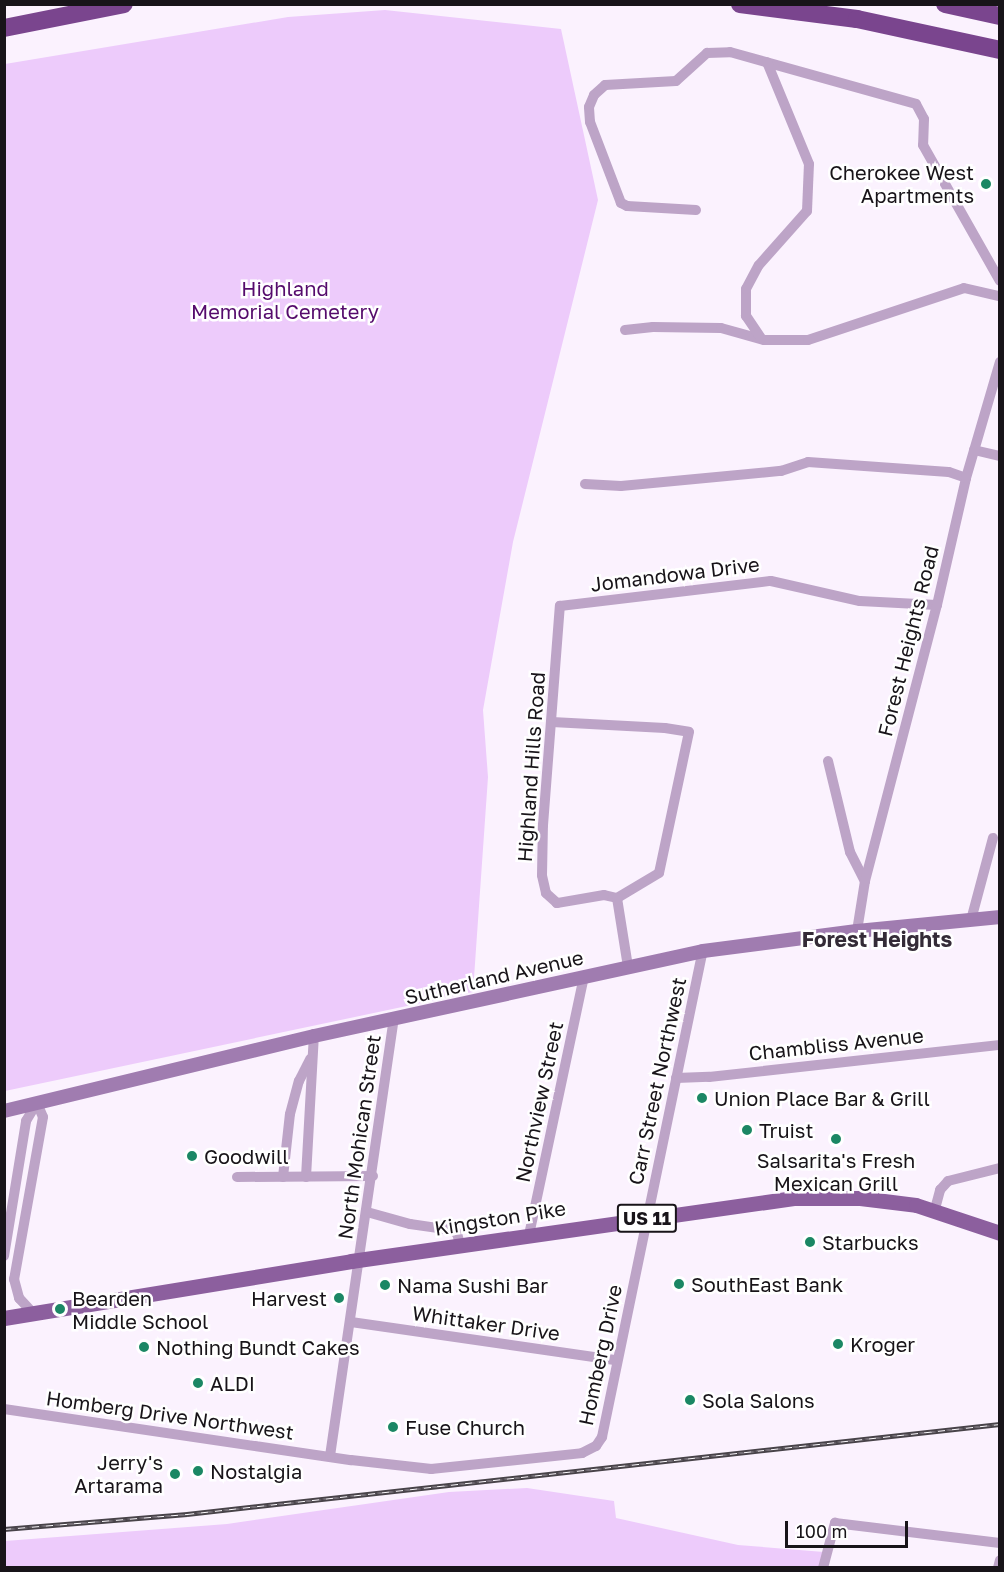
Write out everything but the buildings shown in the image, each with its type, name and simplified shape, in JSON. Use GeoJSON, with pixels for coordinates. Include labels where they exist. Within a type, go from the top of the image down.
{"type":"FeatureCollection","features":[{"type":"Feature","properties":{"kind":"highway"},"geometry":{"type":"LineString","coordinates":[[4,28],[124,4]]}},
{"type":"Feature","properties":{"kind":"highway"},"geometry":{"type":"LineString","coordinates":[[740,4],[857,19],[999,50]]}},
{"type":"Feature","properties":{"kind":"highway"},"geometry":{"type":"LineString","coordinates":[[945,4],[999,16]]}},
{"type":"Feature","properties":{"kind":"main road","name":"Kingston Pike"},"geometry":{"type":"LineString","coordinates":[[4,1318],[360,1260],[794,1198],[860,1198],[935,1209],[999,1233]]}},
{"type":"Feature","properties":{"kind":"street"},"geometry":{"type":"LineString","coordinates":[[696,210],[627,206],[621,203],[590,122],[589,107],[594,95],[605,85],[676,81],[707,53],[730,52],[916,104],[924,119],[923,145],[999,281]]}},
{"type":"Feature","properties":{"kind":"street"},"geometry":{"type":"LineString","coordinates":[[764,340],[746,316],[746,289],[759,265],[807,211],[809,164],[769,62]]}},
{"type":"Feature","properties":{"kind":"street"},"geometry":{"type":"LineString","coordinates":[[625,330],[653,327],[721,328],[764,340],[807,340],[964,288],[999,296]]}},
{"type":"Feature","properties":{"kind":"street","name":"Forest Heights Road"},"geometry":{"type":"LineString","coordinates":[[857,931],[865,881],[937,605],[966,478],[999,362]]}},
{"type":"Feature","properties":{"kind":"street"},"geometry":{"type":"LineString","coordinates":[[974,450],[999,456]]}},
{"type":"Feature","properties":{"kind":"street"},"geometry":{"type":"LineString","coordinates":[[585,484],[621,486],[781,471],[808,462],[949,472],[966,478]]}},
{"type":"Feature","properties":{"kind":"street","name":"Jomandowa Drive"},"geometry":{"type":"LineString","coordinates":[[560,606],[771,581],[860,601],[937,605]]}},
{"type":"Feature","properties":{"kind":"street","name":"Highland Hills Road"},"geometry":{"type":"LineString","coordinates":[[560,606],[543,825],[542,875],[546,893],[557,903],[604,895],[617,898]]}},
{"type":"Feature","properties":{"kind":"street"},"geometry":{"type":"LineString","coordinates":[[552,722],[664,728],[689,732],[659,873],[617,898],[628,967]]}},
{"type":"Feature","properties":{"kind":"street"},"geometry":{"type":"LineString","coordinates":[[828,761],[850,852],[865,881]]}},
{"type":"Feature","properties":{"kind":"street"},"geometry":{"type":"LineString","coordinates":[[971,920],[993,838]]}},
{"type":"Feature","properties":{"kind":"street","name":"Sutherland Avenue"},"geometry":{"type":"LineString","coordinates":[[4,1111],[314,1036],[703,951],[857,931],[999,917]]}},
{"type":"Feature","properties":{"kind":"street","name":"Carr Street Northwest"},"geometry":{"type":"LineString","coordinates":[[647,1218],[703,951]]}},
{"type":"Feature","properties":{"kind":"street","name":"Northview Street"},"geometry":{"type":"LineString","coordinates":[[529,1235],[584,977]]}},
{"type":"Feature","properties":{"kind":"street","name":"North Mohican Street"},"geometry":{"type":"LineString","coordinates":[[330,1456],[373,1176],[394,1019]]}},
{"type":"Feature","properties":{"kind":"street"},"geometry":{"type":"LineString","coordinates":[[306,1177],[314,1036]]}},
{"type":"Feature","properties":{"kind":"street","name":"Chambliss Avenue"},"geometry":{"type":"LineString","coordinates":[[676,1078],[709,1077],[999,1045]]}},
{"type":"Feature","properties":{"kind":"street"},"geometry":{"type":"LineString","coordinates":[[283,1177],[290,1114],[299,1081],[313,1053]]}},
{"type":"Feature","properties":{"kind":"street"},"geometry":{"type":"LineString","coordinates":[[4,1256],[26,1120],[37,1103]]}},
{"type":"Feature","properties":{"kind":"street"},"geometry":{"type":"LineString","coordinates":[[33,1313],[20,1298],[15,1289],[14,1279],[44,1117],[37,1103]]}},
{"type":"Feature","properties":{"kind":"street"},"geometry":{"type":"LineString","coordinates":[[935,1209],[940,1190],[948,1181],[999,1168]]}},
{"type":"Feature","properties":{"kind":"street"},"geometry":{"type":"LineString","coordinates":[[237,1177],[373,1176]]}},
{"type":"Feature","properties":{"kind":"street"},"geometry":{"type":"LineString","coordinates":[[367,1212],[410,1224],[451,1230],[457,1233],[460,1245]]}},
{"type":"Feature","properties":{"kind":"street","name":"Homberg Drive"},"geometry":{"type":"LineString","coordinates":[[330,1456],[431,1468],[582,1453],[596,1446],[602,1437],[647,1218]]}},
{"type":"Feature","properties":{"kind":"street","name":"Whittaker Drive"},"geometry":{"type":"LineString","coordinates":[[351,1322],[616,1360]]}},
{"type":"Feature","properties":{"kind":"street","name":"Homberg Drive Northwest"},"geometry":{"type":"LineString","coordinates":[[4,1409],[330,1456]]}},
{"type":"Feature","properties":{"kind":"street"},"geometry":{"type":"LineString","coordinates":[[823,1568],[835,1522],[999,1543]]}},
{"type":"Feature","properties":{"kind":"street"},"geometry":{"type":"LineString","coordinates":[[998,1568],[999,1560]]}},
{"type":"Feature","properties":{"kind":"green space","name":"Highland Memorial Cemetery"},"geometry":{"type":"Polygon","coordinates":[[[385,10],[561,29],[598,200],[513,542],[483,710],[488,777],[473,992],[5,1091],[5,64],[288,17],[385,10]]]}},
{"type":"Feature","properties":{"kind":"green space"},"geometry":{"type":"Polygon","coordinates":[[[527,1488],[614,1501],[616,1518],[738,1545],[824,1552],[819,1568],[5,1568],[5,1541],[227,1524],[449,1492],[527,1488]]]}},
{"type":"Feature","properties":{"kind":"railway"},"geometry":{"type":"LineString","coordinates":[[4,1529],[187,1514],[1000,1424]]}},
{"type":"Feature","properties":{"kind":"place","name":"Cherokee West Apartments"},"geometry":{"type":"Point","coordinates":[986,184]}},
{"type":"Feature","properties":{"kind":"place","name":"Union Place Bar & Grill"},"geometry":{"type":"Point","coordinates":[702,1098]}},
{"type":"Feature","properties":{"kind":"place","name":"Truist"},"geometry":{"type":"Point","coordinates":[747,1130]}},
{"type":"Feature","properties":{"kind":"place","name":"Salsarita's Fresh Mexican Grill"},"geometry":{"type":"Point","coordinates":[836,1139]}},
{"type":"Feature","properties":{"kind":"place","name":"Goodwill"},"geometry":{"type":"Point","coordinates":[192,1156]}},
{"type":"Feature","properties":{"kind":"place","name":"Starbucks"},"geometry":{"type":"Point","coordinates":[810,1242]}},
{"type":"Feature","properties":{"kind":"place","name":"SouthEast Bank"},"geometry":{"type":"Point","coordinates":[679,1284]}},
{"type":"Feature","properties":{"kind":"place","name":"Nama Sushi Bar"},"geometry":{"type":"Point","coordinates":[385,1285]}},
{"type":"Feature","properties":{"kind":"place","name":"Harvest"},"geometry":{"type":"Point","coordinates":[339,1298]}},
{"type":"Feature","properties":{"kind":"place","name":"Bearden Middle School"},"geometry":{"type":"Point","coordinates":[60,1309]}},
{"type":"Feature","properties":{"kind":"place","name":"Kroger"},"geometry":{"type":"Point","coordinates":[838,1344]}},
{"type":"Feature","properties":{"kind":"place","name":"Nothing Bundt Cakes"},"geometry":{"type":"Point","coordinates":[144,1347]}},
{"type":"Feature","properties":{"kind":"place","name":"ALDI"},"geometry":{"type":"Point","coordinates":[198,1383]}},
{"type":"Feature","properties":{"kind":"place","name":"Sola Salons"},"geometry":{"type":"Point","coordinates":[690,1400]}},
{"type":"Feature","properties":{"kind":"place","name":"Fuse Church"},"geometry":{"type":"Point","coordinates":[393,1427]}},
{"type":"Feature","properties":{"kind":"place","name":"Nostalgia"},"geometry":{"type":"Point","coordinates":[198,1471]}},
{"type":"Feature","properties":{"kind":"place","name":"Jerry's Artarama"},"geometry":{"type":"Point","coordinates":[175,1474]}},
{"type":"Feature","properties":{"kind":"district","name":"Forest Heights"},"geometry":{"type":"Point","coordinates":[877,939]}}]}
